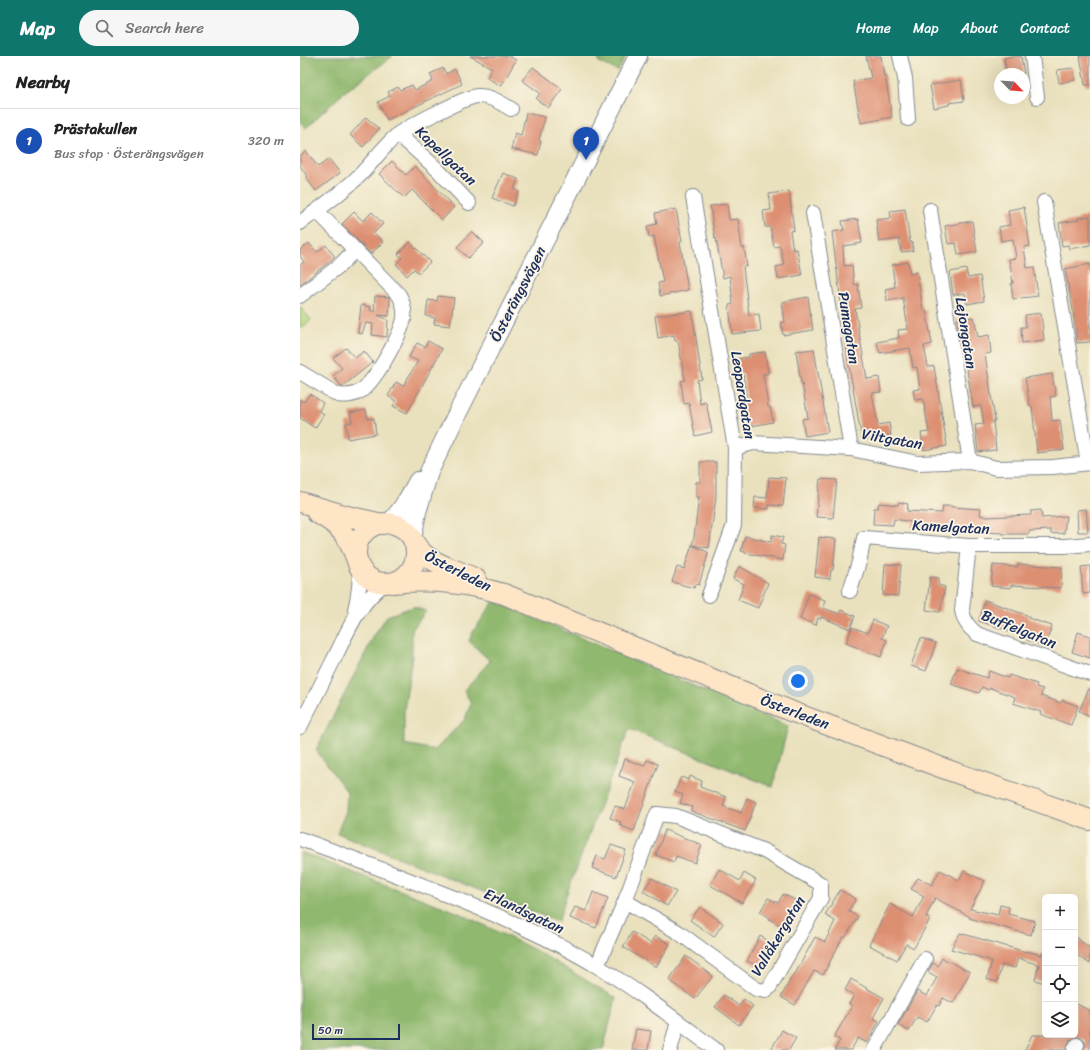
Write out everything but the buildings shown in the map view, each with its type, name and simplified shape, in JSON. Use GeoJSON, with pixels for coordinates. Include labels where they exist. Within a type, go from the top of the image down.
{"type":"FeatureCollection","features":[{"type":"Feature","properties":{"kind":"main road","name":"Österleden"},"geometry":{"type":"LineString","coordinates":[[300,503],[351,517],[400,527],[407,532],[419,551],[432,560],[469,575],[504,594],[793,712],[948,770],[1090,820]]}},
{"type":"Feature","properties":{"kind":"main road","name":"Österleden"},"geometry":{"type":"LineString","coordinates":[[300,503],[320,514],[339,528],[349,540],[358,562],[368,577],[376,582],[451,582],[504,594]]}},
{"type":"Feature","properties":{"kind":"main road"},"geometry":{"type":"LineString","coordinates":[[358,562],[357,548],[360,538],[371,528],[386,524]]}},
{"type":"Feature","properties":{"kind":"main road","name":"Österleden"},"geometry":{"type":"LineString","coordinates":[[390,583],[403,578],[411,570],[416,555],[414,542]]}},
{"type":"Feature","properties":{"kind":"street","name":"Österängsvägen"},"geometry":{"type":"LineString","coordinates":[[386,524],[396,516],[404,506],[424,469],[630,56]]}},
{"type":"Feature","properties":{"kind":"street","name":"Österängsvägen"},"geometry":{"type":"LineString","coordinates":[[414,542],[417,512],[430,472],[454,420],[638,56]]}},
{"type":"Feature","properties":{"kind":"street"},"geometry":{"type":"LineString","coordinates":[[900,56],[905,78],[908,119]]}},
{"type":"Feature","properties":{"kind":"street"},"geometry":{"type":"LineString","coordinates":[[1032,56],[1037,98]]}},
{"type":"Feature","properties":{"kind":"street","name":"Kapellgatan"},"geometry":{"type":"LineString","coordinates":[[300,223],[317,211],[360,175],[398,134],[459,103],[478,96],[494,100],[511,109]]}},
{"type":"Feature","properties":{"kind":"street","name":"Kapellgatan"},"geometry":{"type":"LineString","coordinates":[[398,134],[437,169],[469,203]]}},
{"type":"Feature","properties":{"kind":"street","name":"Leopardgatan"},"geometry":{"type":"LineString","coordinates":[[693,197],[735,448],[734,525],[708,595]]}},
{"type":"Feature","properties":{"kind":"street"},"geometry":{"type":"LineString","coordinates":[[1044,202],[1089,463]]}},
{"type":"Feature","properties":{"kind":"street","name":"Lejongatan"},"geometry":{"type":"LineString","coordinates":[[930,210],[970,461]]}},
{"type":"Feature","properties":{"kind":"street"},"geometry":{"type":"LineString","coordinates":[[300,372],[338,394],[351,395],[358,393],[372,380],[401,327],[404,313],[402,300],[399,295],[317,211]]}},
{"type":"Feature","properties":{"kind":"street","name":"Pumagatan"},"geometry":{"type":"LineString","coordinates":[[813,213],[851,449]]}},
{"type":"Feature","properties":{"kind":"street"},"geometry":{"type":"LineString","coordinates":[[300,296],[339,266],[355,250]]}},
{"type":"Feature","properties":{"kind":"street","name":"Viltgatan"},"geometry":{"type":"LineString","coordinates":[[735,448],[753,443],[851,449],[918,463],[970,461],[996,468],[1053,467],[1089,463]]}},
{"type":"Feature","properties":{"kind":"street","name":"Kamelgatan"},"geometry":{"type":"LineString","coordinates":[[850,591],[859,562],[864,538],[969,546],[1065,546],[1090,544]]}},
{"type":"Feature","properties":{"kind":"street","name":"Buffelgatan"},"geometry":{"type":"LineString","coordinates":[[969,546],[962,610],[964,620],[969,628],[977,634],[1090,674]]}},
{"type":"Feature","properties":{"kind":"street"},"geometry":{"type":"LineString","coordinates":[[350,626],[360,591],[358,562]]}},
{"type":"Feature","properties":{"kind":"street"},"geometry":{"type":"LineString","coordinates":[[300,727],[350,626],[375,590],[390,583]]}},
{"type":"Feature","properties":{"kind":"street","name":"Vallåkergatan"},"geometry":{"type":"LineString","coordinates":[[597,966],[625,901],[657,814],[676,816],[764,851],[821,884],[821,898],[770,988],[765,991],[756,989],[678,932],[625,901]]}},
{"type":"Feature","properties":{"kind":"street","name":"Erlandsgatan"},"geometry":{"type":"LineString","coordinates":[[300,839],[370,864],[486,911],[551,941],[597,966],[654,1004],[716,1050]]}},
{"type":"Feature","properties":{"kind":"street"},"geometry":{"type":"LineString","coordinates":[[874,1050],[925,958]]}},
{"type":"Feature","properties":{"kind":"street"},"geometry":{"type":"LineString","coordinates":[[670,1050],[678,1022]]}},
{"type":"Feature","properties":{"kind":"green space"},"geometry":{"type":"Polygon","coordinates":[[[300,56],[393,56],[343,93],[306,128],[300,122],[300,56]]]}},
{"type":"Feature","properties":{"kind":"green space"},"geometry":{"type":"Polygon","coordinates":[[[598,56],[626,56],[618,71],[599,62],[598,56]]]}},
{"type":"Feature","properties":{"kind":"green space"},"geometry":{"type":"Polygon","coordinates":[[[300,307],[311,320],[300,329],[300,307]]]}},
{"type":"Feature","properties":{"kind":"green space"},"geometry":{"type":"Polygon","coordinates":[[[494,601],[788,726],[773,787],[629,729],[566,896],[558,922],[337,833],[346,811],[347,792],[316,750],[374,636],[387,616],[413,607],[426,611],[412,630],[412,657],[404,710],[404,744],[435,750],[465,719],[471,703],[464,690],[490,661],[469,641],[473,632],[494,601]]]}},
{"type":"Feature","properties":{"kind":"green space"},"geometry":{"type":"Polygon","coordinates":[[[300,852],[459,913],[535,950],[616,998],[603,1050],[300,1050],[300,852]]]}},
{"type":"Feature","properties":{"kind":"place","name":"Prästakullen"},"geometry":{"type":"Point","coordinates":[586,160]}}]}
